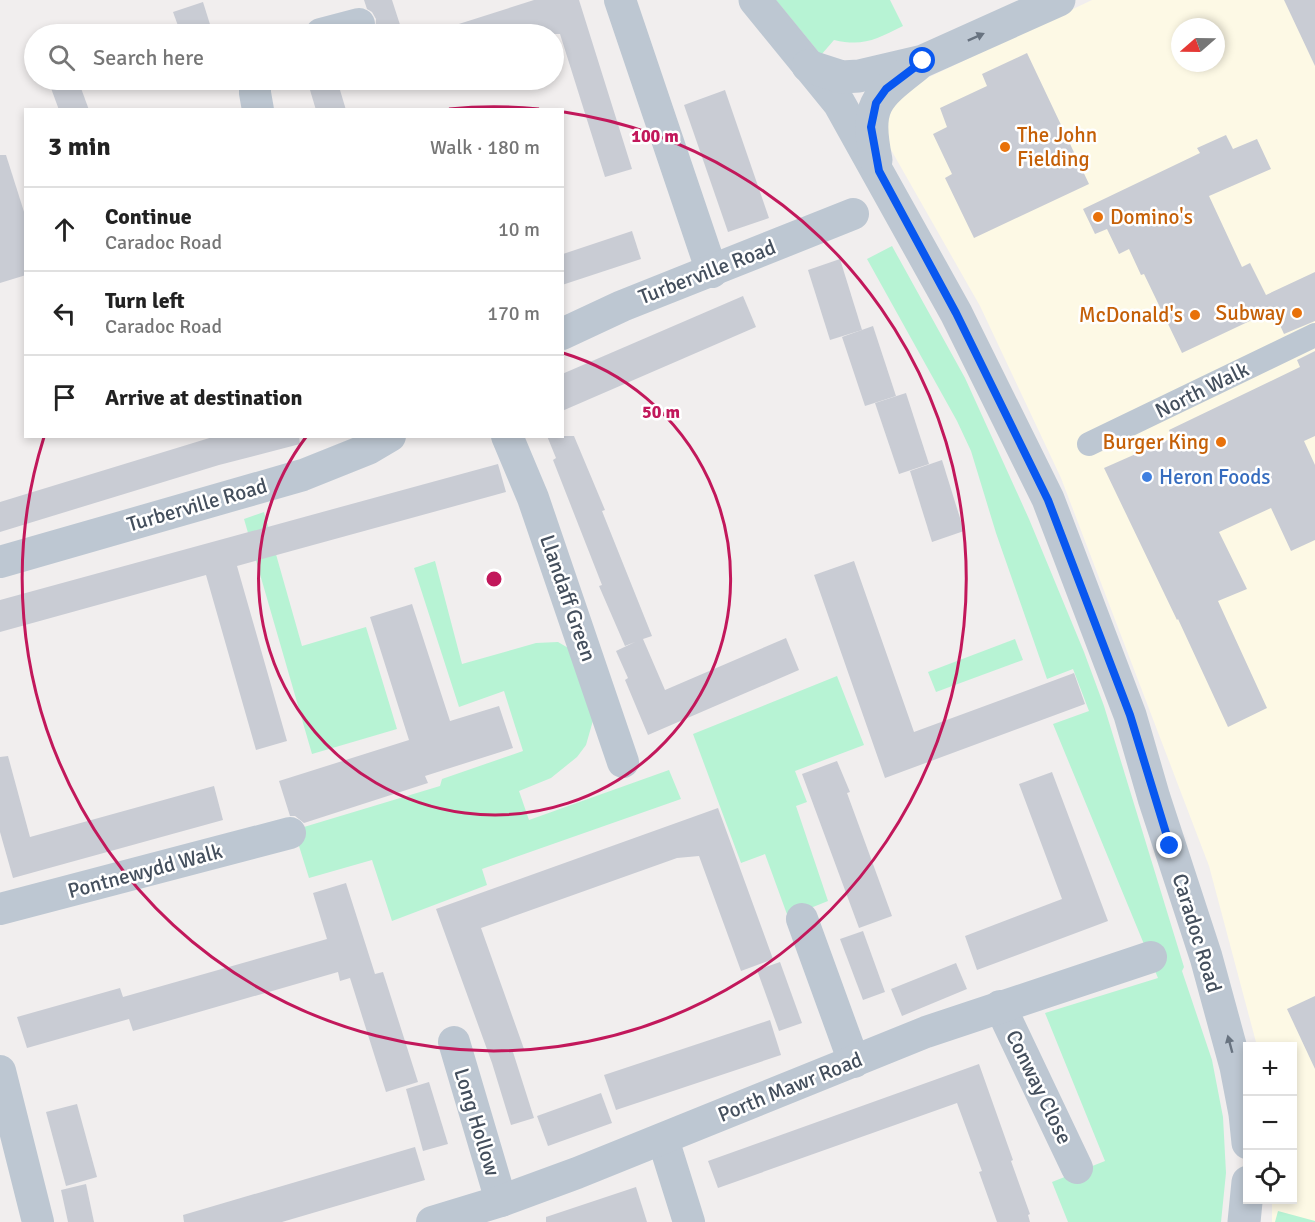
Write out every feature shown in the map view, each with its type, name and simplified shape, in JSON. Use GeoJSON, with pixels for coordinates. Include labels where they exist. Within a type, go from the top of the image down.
{"type":"FeatureCollection","features":[{"type":"Feature","properties":{"kind":"street"},"geometry":{"type":"LineString","coordinates":[[620,0],[712,272]]}},
{"type":"Feature","properties":{"kind":"street","name":"Caradoc Road"},"geometry":{"type":"LineString","coordinates":[[755,0],[839,103],[879,171],[956,313],[1032,464],[1056,519],[1130,715],[1206,957],[1236,1067],[1243,1104]]}},
{"type":"Feature","properties":{"kind":"street"},"geometry":{"type":"LineString","coordinates":[[808,66],[842,77],[859,76],[923,61],[1059,0]]}},
{"type":"Feature","properties":{"kind":"street","name":"Caradoc Road"},"geometry":{"type":"LineString","coordinates":[[879,171],[871,127],[876,103],[886,89],[923,61]]}},
{"type":"Feature","properties":{"kind":"street"},"geometry":{"type":"LineString","coordinates":[[255,90],[258,108]]}},
{"type":"Feature","properties":{"kind":"street","name":"Turberville Road"},"geometry":{"type":"LineString","coordinates":[[564,333],[622,306],[853,214]]}},
{"type":"Feature","properties":{"kind":"street","name":"North Walk"},"geometry":{"type":"LineString","coordinates":[[1089,444],[1315,335]]}},
{"type":"Feature","properties":{"kind":"street","name":"Llandaff Green"},"geometry":{"type":"LineString","coordinates":[[508,438],[533,498],[623,762]]}},
{"type":"Feature","properties":{"kind":"street","name":"Turberville Road"},"geometry":{"type":"LineString","coordinates":[[0,562],[303,475],[374,441]]}},
{"type":"Feature","properties":{"kind":"street","name":"Pontnewydd Walk"},"geometry":{"type":"LineString","coordinates":[[0,909],[290,833]]}},
{"type":"Feature","properties":{"kind":"street"},"geometry":{"type":"LineString","coordinates":[[802,919],[854,1062]]}},
{"type":"Feature","properties":{"kind":"street","name":"Porth Mawr Road"},"geometry":{"type":"LineString","coordinates":[[432,1222],[501,1201],[663,1139],[926,1032],[1151,957]]}},
{"type":"Feature","properties":{"kind":"street","name":"Conway Close"},"geometry":{"type":"LineString","coordinates":[[1000,1006],[1077,1168]]}},
{"type":"Feature","properties":{"kind":"street","name":"Long Hollow"},"geometry":{"type":"LineString","coordinates":[[454,1042],[501,1201]]}},
{"type":"Feature","properties":{"kind":"street"},"geometry":{"type":"LineString","coordinates":[[0,1071],[38,1222]]}},
{"type":"Feature","properties":{"kind":"street"},"geometry":{"type":"LineString","coordinates":[[663,1139],[689,1222]]}},
{"type":"Feature","properties":{"kind":"street"},"geometry":{"type":"LineString","coordinates":[[1244,1222],[1246,1204]]}},
{"type":"Feature","properties":{"kind":"shaded area"},"geometry":{"type":"Polygon","coordinates":[[[1092,0],[1315,0],[1315,1222],[1272,1222],[1272,1204],[1297,1204],[1297,1042],[1256,1042],[1209,866],[1061,478],[980,306],[890,148],[885,133],[890,105],[923,80],[1092,0]]]}},
{"type":"Feature","properties":{"kind":"green space"},"geometry":{"type":"Polygon","coordinates":[[[776,0],[890,0],[903,26],[862,42],[834,40],[821,55],[776,0]]]}},
{"type":"Feature","properties":{"kind":"green space"},"geometry":{"type":"Polygon","coordinates":[[[892,246],[965,378],[1029,519],[1104,706],[1184,967],[1182,971],[1212,1060],[1223,1117],[1226,1173],[1221,1222],[1068,1222],[1052,1182],[1105,1161],[1045,1013],[1158,978],[1053,724],[1089,711],[1073,669],[1047,679],[996,533],[971,451],[957,421],[867,259],[892,246]]]}},
{"type":"Feature","properties":{"kind":"green space"},"geometry":{"type":"Polygon","coordinates":[[[264,512],[302,646],[366,627],[397,729],[312,754],[244,519],[264,512]]]}},
{"type":"Feature","properties":{"kind":"green space"},"geometry":{"type":"Polygon","coordinates":[[[435,561],[462,664],[536,643],[558,642],[570,649],[594,717],[586,745],[577,757],[551,778],[519,791],[529,820],[669,770],[681,799],[482,869],[487,885],[392,921],[372,860],[309,878],[294,830],[440,786],[442,779],[523,751],[504,691],[459,707],[414,568],[435,561]]]}},
{"type":"Feature","properties":{"kind":"green space"},"geometry":{"type":"Polygon","coordinates":[[[1015,639],[1023,660],[936,692],[928,672],[1015,639]]]}},
{"type":"Feature","properties":{"kind":"green space"},"geometry":{"type":"Polygon","coordinates":[[[837,676],[864,745],[795,771],[807,802],[796,806],[828,901],[788,917],[765,854],[741,863],[693,734],[837,676]]]}},
{"type":"Feature","properties":{"kind":"green space"},"geometry":{"type":"Polygon","coordinates":[[[1278,1211],[1315,1221],[1315,1222],[1275,1222],[1278,1211]]]}},
{"type":"Feature","properties":{"kind":"building"},"geometry":{"type":"Polygon","coordinates":[[[364,0],[392,0],[400,24],[376,24],[372,12],[367,9],[364,0]]]}},
{"type":"Feature","properties":{"kind":"building"},"geometry":{"type":"Polygon","coordinates":[[[534,0],[579,0],[632,169],[605,177],[564,47],[564,24],[459,24],[534,0]]]}},
{"type":"Feature","properties":{"kind":"building"},"geometry":{"type":"Polygon","coordinates":[[[1284,0],[1315,0],[1315,66],[1284,0]]]}},
{"type":"Feature","properties":{"kind":"building"},"geometry":{"type":"Polygon","coordinates":[[[203,2],[210,24],[177,24],[173,12],[203,2]]]}},
{"type":"Feature","properties":{"kind":"building"},"geometry":{"type":"Polygon","coordinates":[[[1027,53],[1089,184],[974,238],[945,178],[952,174],[933,134],[947,127],[940,108],[987,86],[982,74],[1027,53]]]}},
{"type":"Feature","properties":{"kind":"building"},"geometry":{"type":"Polygon","coordinates":[[[52,90],[82,90],[88,108],[58,108],[52,90]]]}},
{"type":"Feature","properties":{"kind":"building"},"geometry":{"type":"Polygon","coordinates":[[[310,90],[340,90],[345,108],[315,108],[310,90]]]}},
{"type":"Feature","properties":{"kind":"building"},"geometry":{"type":"Polygon","coordinates":[[[725,90],[769,218],[728,232],[684,105],[725,90]]]}},
{"type":"Feature","properties":{"kind":"building"},"geometry":{"type":"Polygon","coordinates":[[[1226,135],[1233,149],[1257,139],[1271,169],[1209,196],[1242,267],[1250,263],[1266,295],[1315,272],[1315,321],[1284,334],[1273,310],[1182,353],[1144,274],[1141,275],[1129,249],[1119,254],[1107,229],[1095,234],[1083,209],[1200,153],[1197,148],[1226,135]]]}},
{"type":"Feature","properties":{"kind":"building"},"geometry":{"type":"Polygon","coordinates":[[[0,155],[6,155],[24,212],[24,276],[0,283],[0,155]]]}},
{"type":"Feature","properties":{"kind":"building"},"geometry":{"type":"Polygon","coordinates":[[[632,231],[641,259],[564,284],[564,254],[632,231]]]}},
{"type":"Feature","properties":{"kind":"building"},"geometry":{"type":"Polygon","coordinates":[[[840,259],[862,330],[830,340],[808,270],[840,259]]]}},
{"type":"Feature","properties":{"kind":"building"},"geometry":{"type":"Polygon","coordinates":[[[743,296],[756,327],[564,410],[564,373],[743,296]]]}},
{"type":"Feature","properties":{"kind":"building"},"geometry":{"type":"Polygon","coordinates":[[[873,326],[896,396],[865,406],[842,337],[873,326]]]}},
{"type":"Feature","properties":{"kind":"building"},"geometry":{"type":"Polygon","coordinates":[[[1315,351],[1315,436],[1304,441],[1315,465],[1315,540],[1291,551],[1271,508],[1219,532],[1247,589],[1218,601],[1267,708],[1228,727],[1104,468],[1172,438],[1169,430],[1300,367],[1297,360],[1315,351]]]}},
{"type":"Feature","properties":{"kind":"building"},"geometry":{"type":"Polygon","coordinates":[[[906,393],[929,464],[899,474],[875,403],[906,393]]]}},
{"type":"Feature","properties":{"kind":"building"},"geometry":{"type":"Polygon","coordinates":[[[574,436],[605,510],[602,511],[652,636],[643,639],[665,690],[786,638],[799,670],[648,735],[625,680],[628,678],[616,651],[635,642],[625,646],[599,586],[602,585],[553,460],[556,458],[548,438],[574,436]]]}},
{"type":"Feature","properties":{"kind":"building"},"geometry":{"type":"Polygon","coordinates":[[[209,438],[299,438],[300,444],[219,465],[0,532],[0,502],[209,438]]]}},
{"type":"Feature","properties":{"kind":"building"},"geometry":{"type":"Polygon","coordinates":[[[942,460],[964,531],[932,542],[910,471],[942,460]]]}},
{"type":"Feature","properties":{"kind":"building"},"geometry":{"type":"Polygon","coordinates":[[[498,464],[506,492],[237,566],[287,741],[256,750],[206,575],[0,632],[0,600],[498,464]]]}},
{"type":"Feature","properties":{"kind":"building"},"geometry":{"type":"Polygon","coordinates":[[[854,561],[914,732],[1074,673],[1085,704],[885,778],[814,575],[854,561]]]}},
{"type":"Feature","properties":{"kind":"building"},"geometry":{"type":"Polygon","coordinates":[[[412,604],[450,721],[499,706],[513,748],[425,776],[428,783],[304,823],[295,816],[290,816],[279,781],[409,740],[370,617],[412,604]]]}},
{"type":"Feature","properties":{"kind":"building"},"geometry":{"type":"Polygon","coordinates":[[[8,756],[30,837],[214,786],[223,820],[13,878],[0,832],[0,757],[8,756]]]}},
{"type":"Feature","properties":{"kind":"building"},"geometry":{"type":"Polygon","coordinates":[[[837,761],[850,792],[847,793],[892,916],[859,928],[802,774],[837,761]]]}},
{"type":"Feature","properties":{"kind":"building"},"geometry":{"type":"Polygon","coordinates":[[[1052,772],[1108,921],[977,970],[965,936],[1062,899],[1019,784],[1052,772]]]}},
{"type":"Feature","properties":{"kind":"building"},"geometry":{"type":"Polygon","coordinates":[[[718,808],[773,959],[741,971],[699,856],[677,858],[481,928],[524,1049],[513,1052],[534,1118],[511,1125],[492,1063],[436,909],[718,808]]]}},
{"type":"Feature","properties":{"kind":"building"},"geometry":{"type":"Polygon","coordinates":[[[346,883],[375,974],[383,972],[418,1082],[386,1092],[350,978],[340,981],[338,972],[133,1031],[129,1019],[27,1048],[17,1017],[120,988],[123,997],[327,939],[313,893],[346,883]]]}},
{"type":"Feature","properties":{"kind":"building"},"geometry":{"type":"Polygon","coordinates":[[[863,931],[885,992],[863,1000],[840,939],[863,931]]]}},
{"type":"Feature","properties":{"kind":"building"},"geometry":{"type":"Polygon","coordinates":[[[780,962],[802,1023],[779,1031],[757,970],[780,962]]]}},
{"type":"Feature","properties":{"kind":"building"},"geometry":{"type":"Polygon","coordinates":[[[956,963],[967,989],[902,1016],[891,989],[956,963]]]}},
{"type":"Feature","properties":{"kind":"building"},"geometry":{"type":"Polygon","coordinates":[[[1315,996],[1315,1069],[1287,1009],[1315,996]]]}},
{"type":"Feature","properties":{"kind":"building"},"geometry":{"type":"Polygon","coordinates":[[[770,1020],[781,1055],[616,1110],[604,1075],[770,1020]]]}},
{"type":"Feature","properties":{"kind":"building"},"geometry":{"type":"Polygon","coordinates":[[[979,1064],[1013,1160],[1011,1161],[1030,1214],[1028,1215],[1030,1222],[997,1222],[979,1172],[982,1171],[957,1103],[718,1188],[708,1161],[979,1064]]]}},
{"type":"Feature","properties":{"kind":"building"},"geometry":{"type":"Polygon","coordinates":[[[429,1082],[448,1144],[423,1151],[406,1089],[429,1082]]]}},
{"type":"Feature","properties":{"kind":"building"},"geometry":{"type":"Polygon","coordinates":[[[601,1093],[612,1123],[548,1146],[537,1116],[601,1093]]]}},
{"type":"Feature","properties":{"kind":"building"},"geometry":{"type":"Polygon","coordinates":[[[77,1104],[97,1177],[66,1186],[46,1112],[77,1104]]]}},
{"type":"Feature","properties":{"kind":"building"},"geometry":{"type":"Polygon","coordinates":[[[415,1147],[425,1180],[282,1222],[184,1222],[183,1215],[415,1147]]]}},
{"type":"Feature","properties":{"kind":"building"},"geometry":{"type":"Polygon","coordinates":[[[86,1184],[94,1222],[68,1222],[61,1190],[86,1184]]]}},
{"type":"Feature","properties":{"kind":"building"},"geometry":{"type":"Polygon","coordinates":[[[636,1187],[647,1222],[546,1222],[546,1217],[636,1187]]]}},
{"type":"Feature","properties":{"kind":"place","name":"The John Fielding"},"geometry":{"type":"Point","coordinates":[1005,147]}},
{"type":"Feature","properties":{"kind":"place","name":"Domino's"},"geometry":{"type":"Point","coordinates":[1098,217]}},
{"type":"Feature","properties":{"kind":"place","name":"Subway"},"geometry":{"type":"Point","coordinates":[1297,313]}},
{"type":"Feature","properties":{"kind":"place","name":"McDonald's"},"geometry":{"type":"Point","coordinates":[1195,315]}},
{"type":"Feature","properties":{"kind":"place","name":"Burger King"},"geometry":{"type":"Point","coordinates":[1221,442]}},
{"type":"Feature","properties":{"kind":"place","name":"Heron Foods"},"geometry":{"type":"Point","coordinates":[1147,477]}},
{"type":"Feature","properties":{"kind":"route"},"geometry":{"type":"LineString","coordinates":[[923,61],[886,89],[876,103],[871,127],[879,171],[956,313],[1048,500],[1130,715],[1170,846]]}}]}
